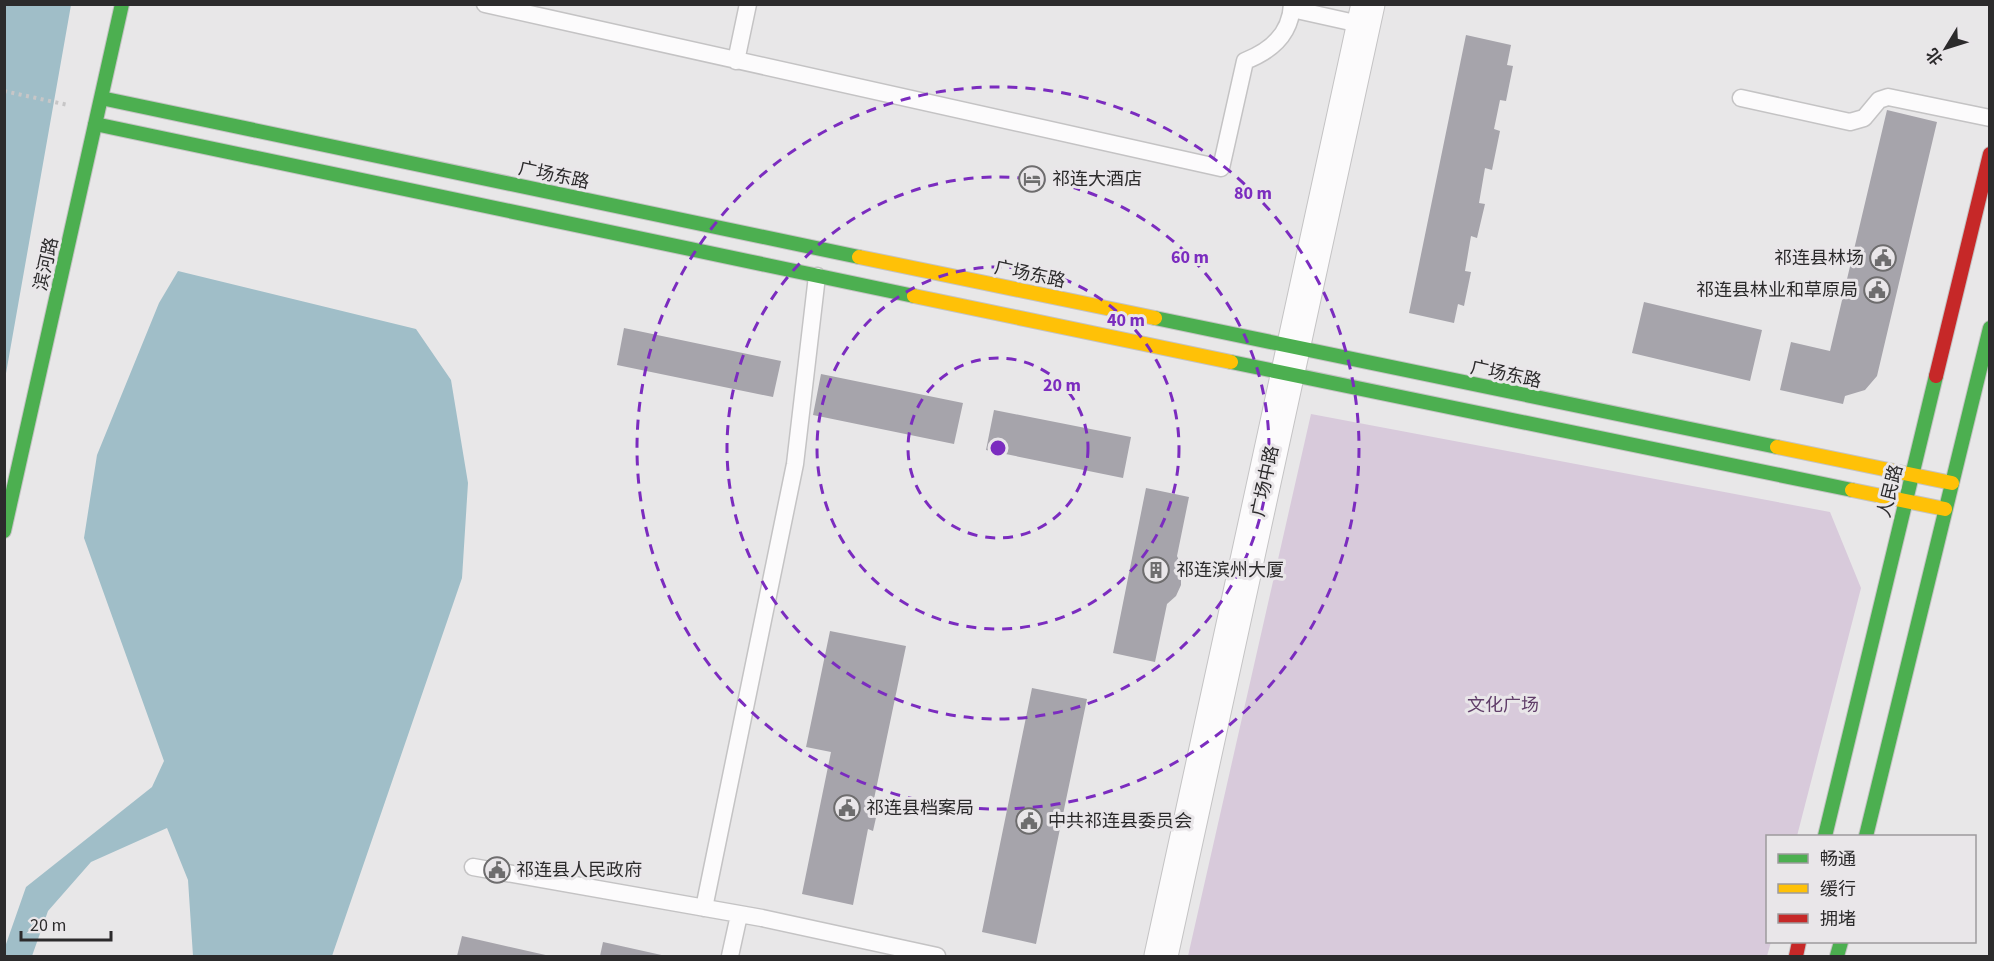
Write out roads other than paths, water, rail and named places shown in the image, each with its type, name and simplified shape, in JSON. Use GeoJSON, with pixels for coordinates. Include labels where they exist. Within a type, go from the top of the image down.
{"type":"FeatureCollection","features":[{"type":"Feature","properties":{"kind":"street","name":"滨河路"},"geometry":{"type":"LineString","coordinates":[[4,531],[122,4]]}},
{"type":"Feature","properties":{"kind":"street","name":"广场中路"},"geometry":{"type":"LineString","coordinates":[[1161,957],[1366,15]]}},
{"type":"Feature","properties":{"kind":"street","name":"广场东路"},"geometry":{"type":"LineString","coordinates":[[98,111],[817,276],[1952,483]]}},
{"type":"Feature","properties":{"kind":"street","name":"广场东路"},"geometry":{"type":"LineString","coordinates":[[98,111],[1291,361],[1946,509]]}},
{"type":"Feature","properties":{"kind":"street","name":"人民路"},"geometry":{"type":"LineString","coordinates":[[1825,835],[1989,154]]}},
{"type":"Feature","properties":{"kind":"street"},"geometry":{"type":"LineString","coordinates":[[1866,835],[1989,328]]}},
{"type":"Feature","properties":{"kind":"lane"},"geometry":{"type":"LineString","coordinates":[[485,4],[1221,168],[1245,61],[1272,48],[1282,37],[1289,23],[1292,7],[1366,15]]}},
{"type":"Feature","properties":{"kind":"lane"},"geometry":{"type":"LineString","coordinates":[[736,61],[748,4]]}},
{"type":"Feature","properties":{"kind":"lane"},"geometry":{"type":"LineString","coordinates":[[1741,98],[1850,122],[1864,118],[1879,100],[1888,97],[1989,118]]}},
{"type":"Feature","properties":{"kind":"lane"},"geometry":{"type":"LineString","coordinates":[[704,908],[795,464],[817,276]]}},
{"type":"Feature","properties":{"kind":"lane"},"geometry":{"type":"LineString","coordinates":[[472,867],[704,908],[938,957]]}},
{"type":"Feature","properties":{"kind":"lane"},"geometry":{"type":"LineString","coordinates":[[730,957],[740,915]]}},
{"type":"Feature","properties":{"kind":"water"},"geometry":{"type":"Polygon","coordinates":[[[4,5],[71,5],[5,379],[4,5]]]}},
{"type":"Feature","properties":{"kind":"water"},"geometry":{"type":"Polygon","coordinates":[[[178,271],[416,329],[451,380],[468,483],[462,578],[332,956],[193,956],[188,880],[167,828],[91,862],[48,911],[32,956],[5,956],[5,947],[26,887],[152,787],[164,761],[84,538],[97,455],[159,303],[178,271]]]}},
{"type":"Feature","properties":{"kind":"place","name":"祁连大酒店"},"geometry":{"type":"Point","coordinates":[1032,179]}},
{"type":"Feature","properties":{"kind":"place","name":"祁连县林场"},"geometry":{"type":"Point","coordinates":[1883,258]}},
{"type":"Feature","properties":{"kind":"place","name":"祁连县林业和草原局"},"geometry":{"type":"Point","coordinates":[1877,290]}},
{"type":"Feature","properties":{"kind":"place","name":"祁连滨州大厦"},"geometry":{"type":"Point","coordinates":[1156,570]}},
{"type":"Feature","properties":{"kind":"place","name":"祁连县档案局"},"geometry":{"type":"Point","coordinates":[847,808]}},
{"type":"Feature","properties":{"kind":"place","name":"中共祁连县委员会"},"geometry":{"type":"Point","coordinates":[1029,821]}},
{"type":"Feature","properties":{"kind":"place","name":"祁连县人民政府"},"geometry":{"type":"Point","coordinates":[497,870]}},
{"type":"Feature","properties":{"kind":"park label","name":"文化广场"},"geometry":{"type":"Point","coordinates":[1503,705]}}]}
